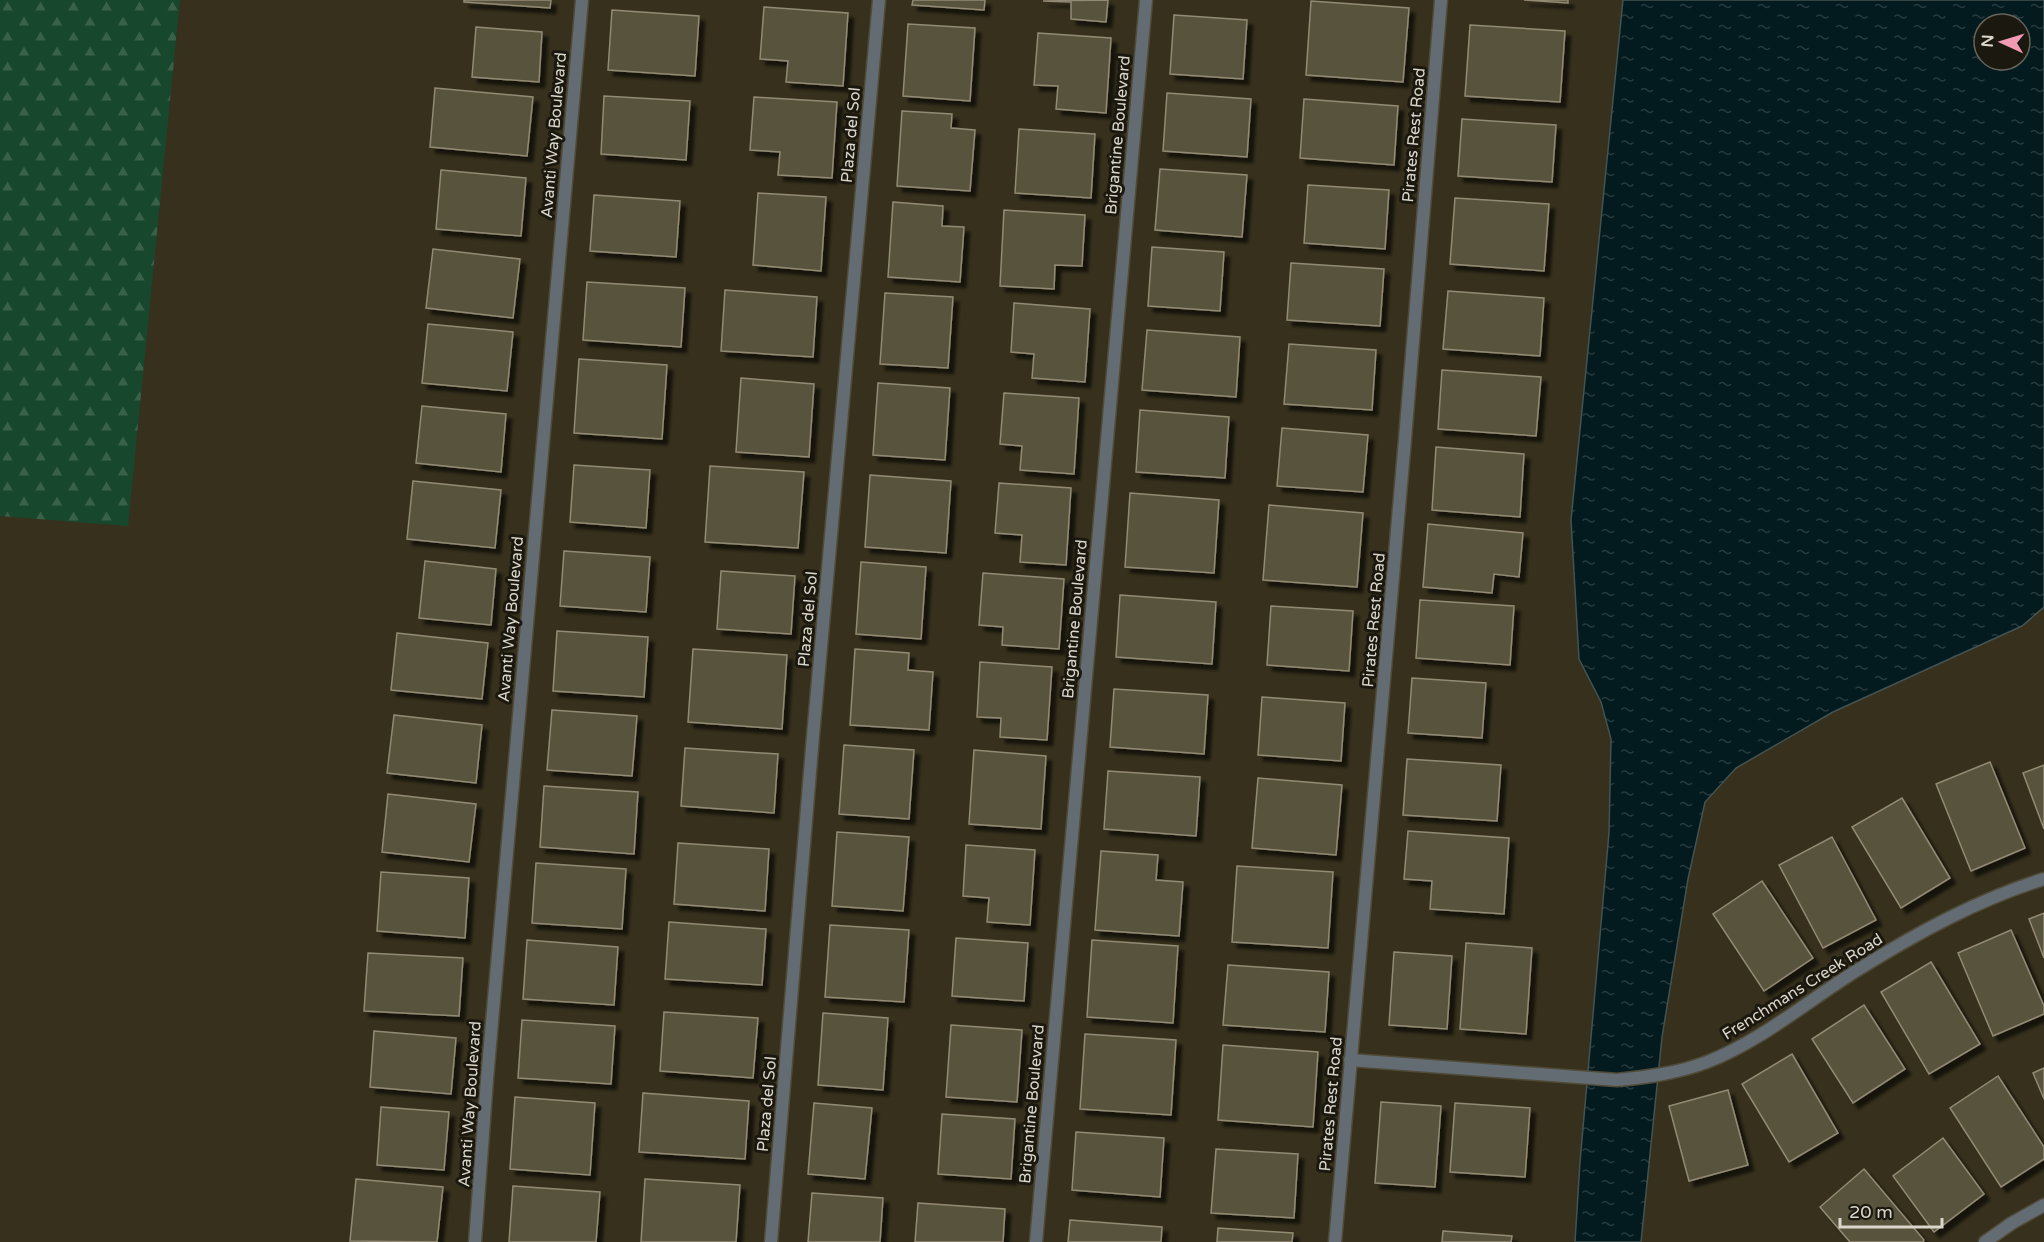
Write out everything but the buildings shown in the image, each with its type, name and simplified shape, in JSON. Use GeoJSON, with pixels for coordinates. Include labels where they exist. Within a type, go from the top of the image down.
{"type":"FeatureCollection","features":[{"type":"Feature","properties":{"kind":"street","name":"Avanti Way Boulevard"},"geometry":{"type":"LineString","coordinates":[[475,1242],[487,1079],[582,0]]}},
{"type":"Feature","properties":{"kind":"street","name":"Plaza del Sol"},"geometry":{"type":"LineString","coordinates":[[771,1242],[812,747],[879,0]]}},
{"type":"Feature","properties":{"kind":"street","name":"Brigantine Boulevard"},"geometry":{"type":"LineString","coordinates":[[1036,1242],[1146,0]]}},
{"type":"Feature","properties":{"kind":"street","name":"Pirates Rest Road"},"geometry":{"type":"LineString","coordinates":[[1335,1242],[1441,0]]}},
{"type":"Feature","properties":{"kind":"street","name":"Frenchmans Creek Road"},"geometry":{"type":"LineString","coordinates":[[1350,1060],[1617,1080],[1661,1076],[1708,1062],[1726,1053],[1755,1038],[1906,941],[1958,914],[2024,885],[2044,879]]}},
{"type":"Feature","properties":{"kind":"street"},"geometry":{"type":"LineString","coordinates":[[1985,1242],[2044,1205]]}},
{"type":"Feature","properties":{"kind":"green space"},"geometry":{"type":"Polygon","coordinates":[[[0,0],[180,0],[128,526],[0,516],[0,0]]]}},
{"type":"Feature","properties":{"kind":"water"},"geometry":{"type":"Polygon","coordinates":[[[1623,0],[2044,0],[2044,607],[2022,626],[1833,712],[1736,768],[1705,802],[1688,879],[1662,1037],[1641,1242],[1575,1242],[1609,833],[1611,739],[1601,702],[1579,659],[1571,520],[1623,0]]]}}]}
